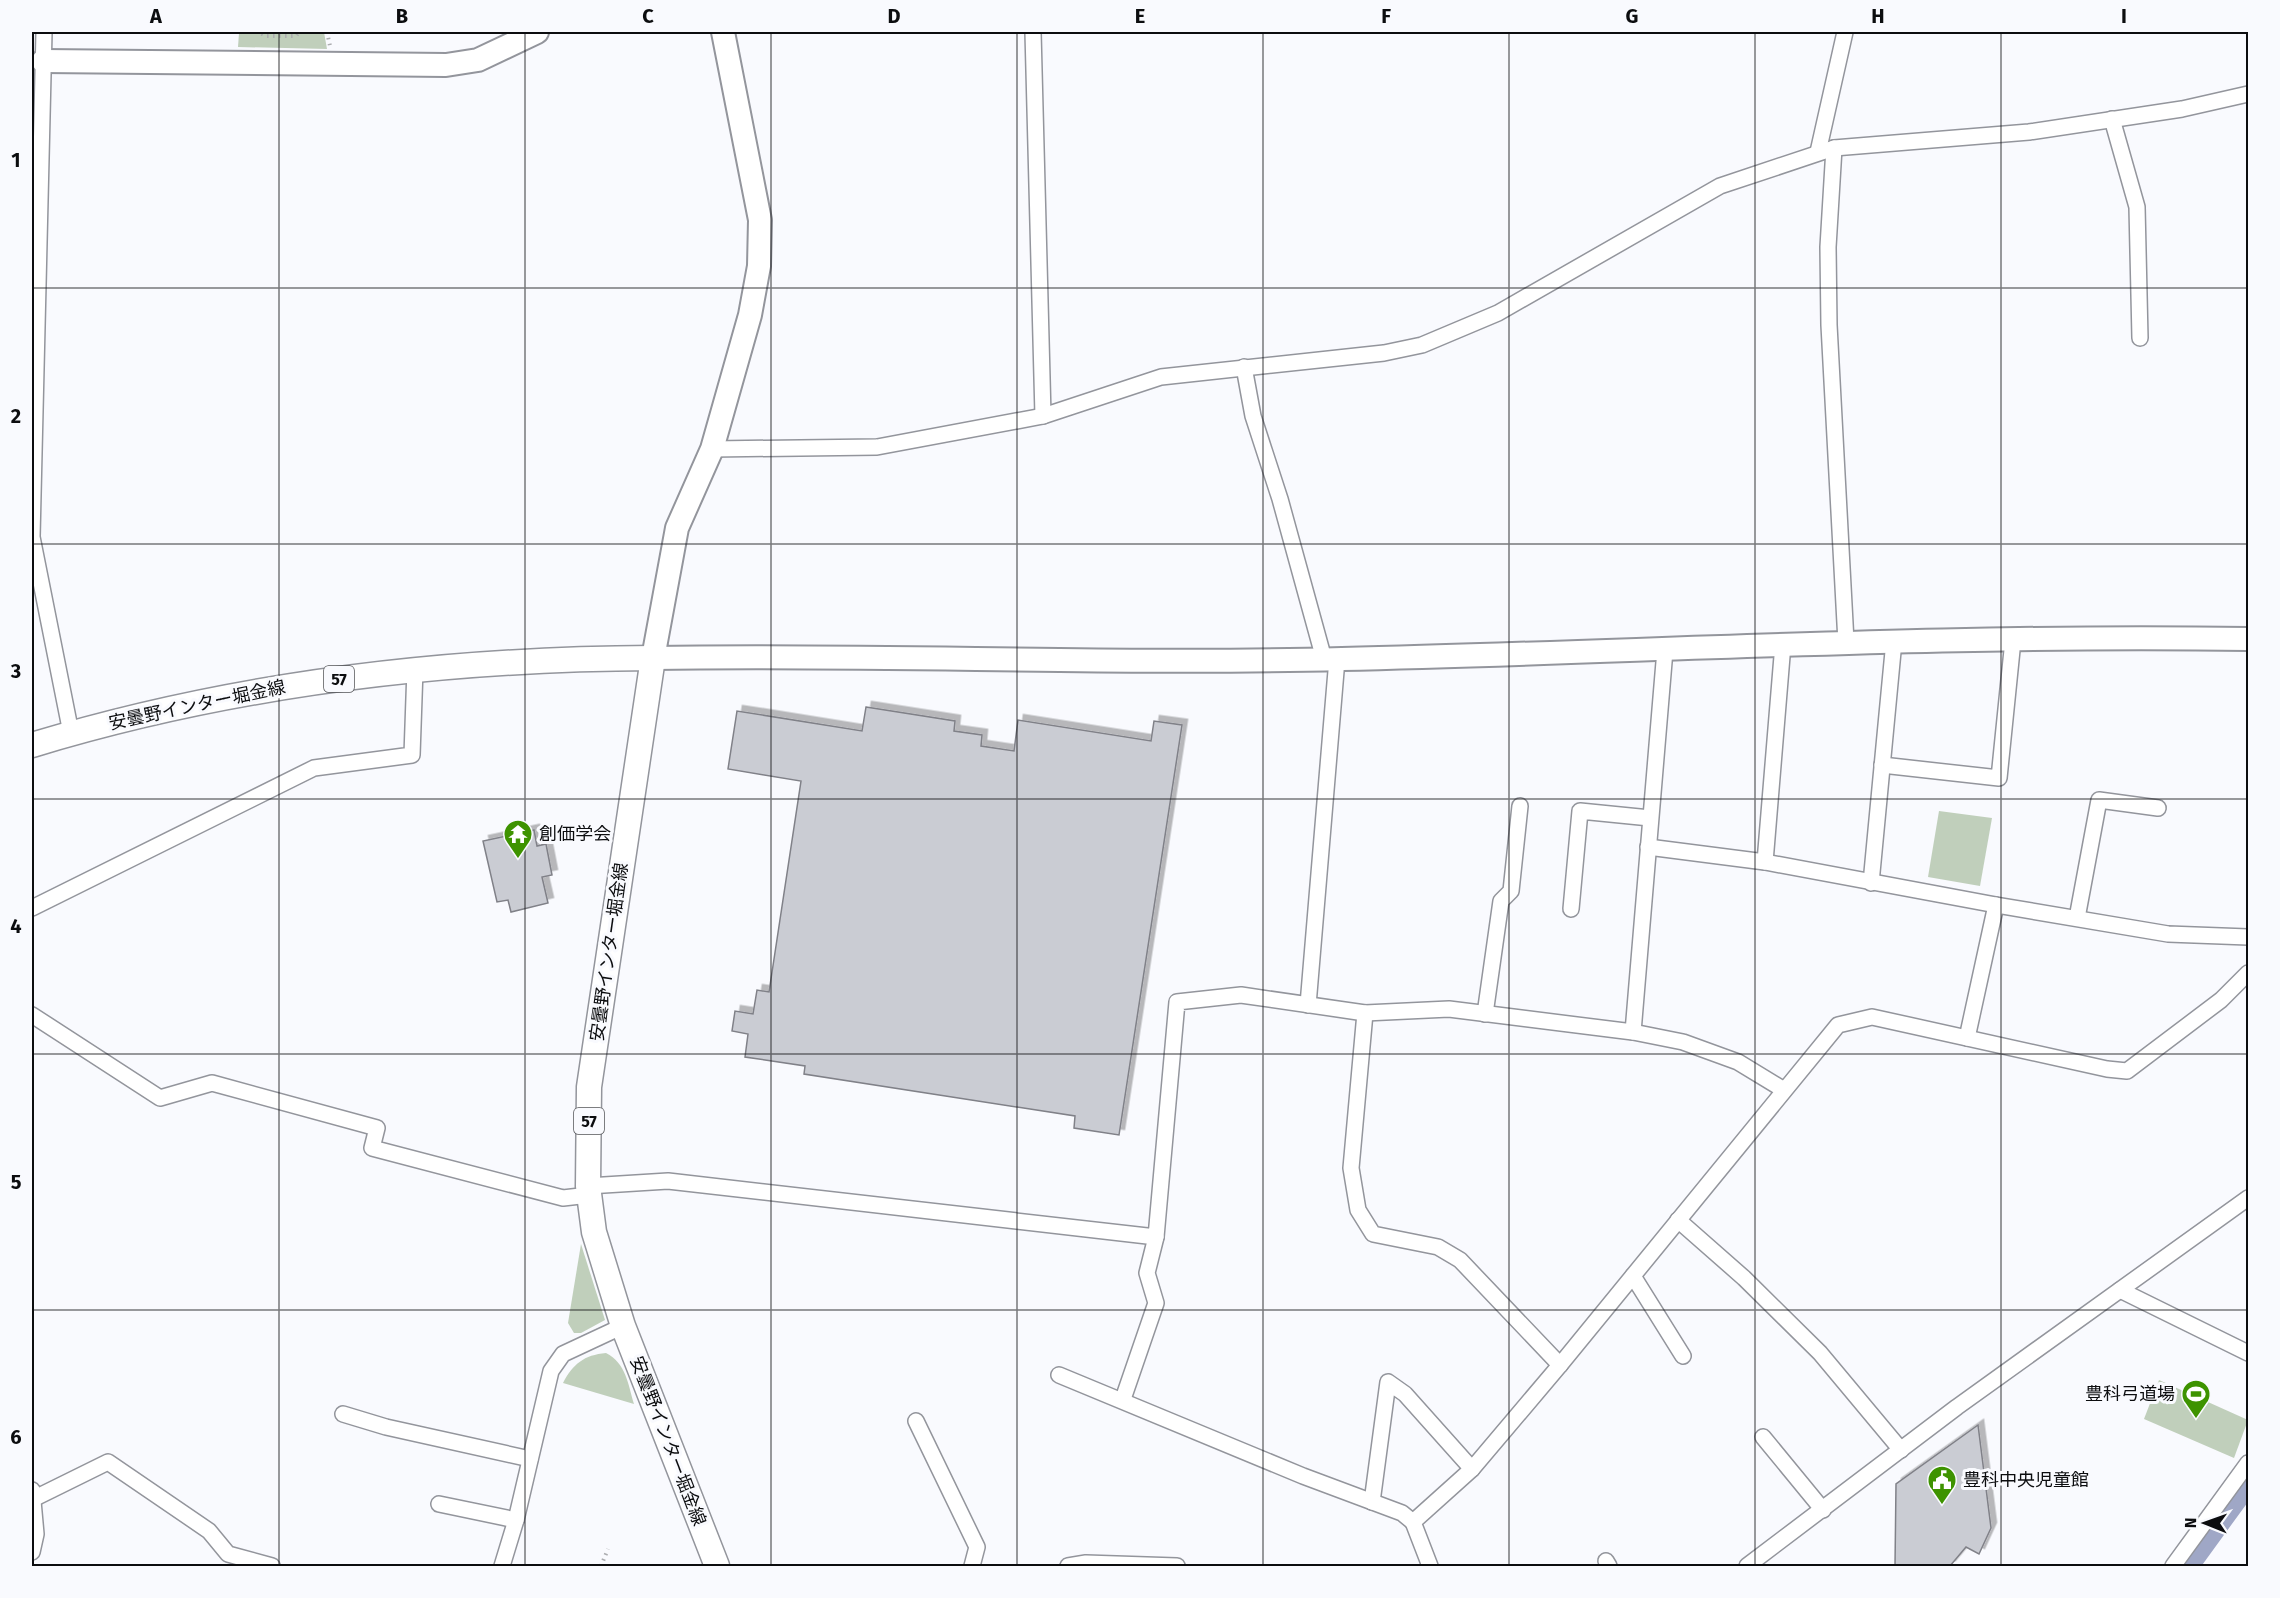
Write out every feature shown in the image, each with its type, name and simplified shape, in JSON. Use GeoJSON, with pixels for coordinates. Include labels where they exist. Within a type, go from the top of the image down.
{"type":"FeatureCollection","features":[{"type":"Feature","properties":{"kind":"main road","name":"安曇野インター堀金線"},"geometry":{"type":"LineString","coordinates":[[32,745],[71,733],[288,685],[415,669],[541,659],[653,658],[589,1087],[589,1190],[594,1232],[623,1326],[717,1566]]}},
{"type":"Feature","properties":{"kind":"street"},"geometry":{"type":"LineString","coordinates":[[44,32],[37,61],[32,537],[71,733]]}},
{"type":"Feature","properties":{"kind":"street"},"geometry":{"type":"LineString","coordinates":[[37,61],[446,65],[478,60],[537,32]]}},
{"type":"Feature","properties":{"kind":"street"},"geometry":{"type":"LineString","coordinates":[[723,32],[760,220],[759,266],[750,315],[712,449],[677,528],[653,658],[1331,659],[1665,650],[1846,642],[2115,637],[2248,639]]}},
{"type":"Feature","properties":{"kind":"street"},"geometry":{"type":"LineString","coordinates":[[1033,32],[1043,416]]}},
{"type":"Feature","properties":{"kind":"street"},"geometry":{"type":"LineString","coordinates":[[1818,153],[1845,32]]}},
{"type":"Feature","properties":{"kind":"street"},"geometry":{"type":"LineString","coordinates":[[712,449],[877,447],[1043,416],[1161,377],[1384,353],[1422,345],[1498,313],[1720,186],[1834,148],[2029,132],[2182,109],[2248,94]]}},
{"type":"Feature","properties":{"kind":"street"},"geometry":{"type":"LineString","coordinates":[[2112,119],[2137,207],[2140,338]]}},
{"type":"Feature","properties":{"kind":"street"},"geometry":{"type":"LineString","coordinates":[[1834,148],[1828,247],[1829,325],[1846,642]]}},
{"type":"Feature","properties":{"kind":"street"},"geometry":{"type":"LineString","coordinates":[[1244,367],[1253,416],[1331,659],[1308,1005]]}},
{"type":"Feature","properties":{"kind":"street"},"geometry":{"type":"LineString","coordinates":[[1871,883],[1894,641]]}},
{"type":"Feature","properties":{"kind":"street"},"geometry":{"type":"LineString","coordinates":[[1765,862],[1783,644]]}},
{"type":"Feature","properties":{"kind":"street"},"geometry":{"type":"LineString","coordinates":[[1633,1032],[1665,650]]}},
{"type":"Feature","properties":{"kind":"street"},"geometry":{"type":"LineString","coordinates":[[1882,765],[2000,778],[2012,650]]}},
{"type":"Feature","properties":{"kind":"street"},"geometry":{"type":"LineString","coordinates":[[32,908],[314,768],[412,754],[415,669]]}},
{"type":"Feature","properties":{"kind":"street"},"geometry":{"type":"LineString","coordinates":[[2077,918],[2099,800],[2158,808]]}},
{"type":"Feature","properties":{"kind":"street"},"geometry":{"type":"LineString","coordinates":[[1485,1014],[1501,901],[1511,891],[1520,806]]}},
{"type":"Feature","properties":{"kind":"street"},"geometry":{"type":"LineString","coordinates":[[1571,909],[1580,811],[1650,818]]}},
{"type":"Feature","properties":{"kind":"street"},"geometry":{"type":"LineString","coordinates":[[1648,847],[1765,862],[1871,883],[2168,934],[2248,937]]}},
{"type":"Feature","properties":{"kind":"street"},"geometry":{"type":"LineString","coordinates":[[1967,1038],[1996,905]]}},
{"type":"Feature","properties":{"kind":"street"},"geometry":{"type":"LineString","coordinates":[[1413,1522],[1472,1469],[1838,1025],[1872,1017],[2127,1071],[2221,1000],[2248,972]]}},
{"type":"Feature","properties":{"kind":"street"},"geometry":{"type":"LineString","coordinates":[[1123,1399],[1156,1303],[1147,1273],[1156,1236],[1177,1002],[1241,995],[1365,1013],[1449,1009],[1633,1032],[1683,1042],[1738,1062],[1784,1090]]}},
{"type":"Feature","properties":{"kind":"street"},"geometry":{"type":"LineString","coordinates":[[1365,1013],[1350,1168],[1358,1210],[1373,1234],[1437,1247],[1460,1260],[1560,1365]]}},
{"type":"Feature","properties":{"kind":"street"},"geometry":{"type":"LineString","coordinates":[[32,1015],[160,1098],[212,1083],[377,1128],[372,1148],[563,1198],[589,1190],[668,1181],[1156,1236]]}},
{"type":"Feature","properties":{"kind":"street"},"geometry":{"type":"LineString","coordinates":[[1747,1566],[1901,1450],[2248,1198]]}},
{"type":"Feature","properties":{"kind":"street"},"geometry":{"type":"LineString","coordinates":[[1678,1220],[1744,1278],[1820,1353],[1901,1450]]}},
{"type":"Feature","properties":{"kind":"street"},"geometry":{"type":"LineString","coordinates":[[1633,1276],[1683,1356]]}},
{"type":"Feature","properties":{"kind":"street"},"geometry":{"type":"LineString","coordinates":[[2120,1290],[2248,1353]]}},
{"type":"Feature","properties":{"kind":"street"},"geometry":{"type":"LineString","coordinates":[[502,1566],[516,1520],[551,1371],[563,1354],[623,1326]]}},
{"type":"Feature","properties":{"kind":"street"},"geometry":{"type":"LineString","coordinates":[[1059,1375],[1123,1399],[1304,1476],[1402,1513],[1413,1522],[1430,1566]]}},
{"type":"Feature","properties":{"kind":"street"},"geometry":{"type":"LineString","coordinates":[[1372,1502],[1388,1382],[1405,1394],[1472,1469]]}},
{"type":"Feature","properties":{"kind":"street"},"geometry":{"type":"LineString","coordinates":[[343,1414],[530,1459]]}},
{"type":"Feature","properties":{"kind":"street"},"geometry":{"type":"LineString","coordinates":[[916,1420],[977,1547],[972,1566]]}},
{"type":"Feature","properties":{"kind":"street"},"geometry":{"type":"LineString","coordinates":[[1763,1437],[1823,1510]]}},
{"type":"Feature","properties":{"kind":"street"},"geometry":{"type":"LineString","coordinates":[[32,1552],[36,1534],[32,1494],[108,1462],[208,1531],[228,1554],[272,1566]]}},
{"type":"Feature","properties":{"kind":"street"},"geometry":{"type":"LineString","coordinates":[[2173,1566],[2246,1472]]}},
{"type":"Feature","properties":{"kind":"street"},"geometry":{"type":"LineString","coordinates":[[439,1504],[516,1520]]}},
{"type":"Feature","properties":{"kind":"street"},"geometry":{"type":"LineString","coordinates":[[1068,1566],[1086,1563],[1177,1566]]}},
{"type":"Feature","properties":{"kind":"path"},"geometry":{"type":"LineString","coordinates":[[260,32],[266,36],[296,36],[299,32]]}},
{"type":"Feature","properties":{"kind":"path"},"geometry":{"type":"LineString","coordinates":[[280,36],[284,32]]}},
{"type":"Feature","properties":{"kind":"path"},"geometry":{"type":"LineString","coordinates":[[601,1566],[608,1549]]}},
{"type":"Feature","properties":{"kind":"green space"},"geometry":{"type":"Polygon","coordinates":[[[324,32],[327,49],[238,47],[239,33],[324,32]]]}},
{"type":"Feature","properties":{"kind":"green space"},"geometry":{"type":"Polygon","coordinates":[[[1939,811],[1992,818],[1980,886],[1928,877],[1939,811]]]}},
{"type":"Feature","properties":{"kind":"green space"},"geometry":{"type":"Polygon","coordinates":[[[581,1244],[605,1320],[581,1333],[574,1333],[568,1323],[581,1244]]]}},
{"type":"Feature","properties":{"kind":"green space"},"geometry":{"type":"Polygon","coordinates":[[[606,1353],[613,1357],[622,1368],[634,1404],[563,1383],[575,1366],[585,1358],[606,1353]]]}},
{"type":"Feature","properties":{"kind":"green space","name":"豊科弓道場"},"geometry":{"type":"Polygon","coordinates":[[[2159,1380],[2248,1420],[2234,1458],[2144,1419],[2159,1380]]]}},
{"type":"Feature","properties":{"kind":"building"},"geometry":{"type":"Polygon","coordinates":[[[866,707],[955,721],[954,731],[982,735],[981,746],[1014,751],[1018,720],[1151,741],[1154,721],[1182,725],[1119,1135],[1074,1128],[1075,1116],[804,1074],[805,1066],[745,1057],[748,1034],[732,1031],[735,1011],[753,1014],[757,990],[769,992],[801,781],[728,769],[737,711],[862,731],[866,707]]]}},
{"type":"Feature","properties":{"kind":"building","name":"創価学会"},"geometry":{"type":"Polygon","coordinates":[[[534,830],[537,846],[546,844],[552,875],[542,877],[548,903],[511,912],[508,900],[497,902],[483,841],[534,830]]]}},
{"type":"Feature","properties":{"kind":"building","name":"豊科中央児童館"},"geometry":{"type":"Polygon","coordinates":[[[1978,1425],[1991,1528],[1979,1554],[1966,1547],[1950,1566],[1895,1566],[1896,1484],[1978,1425]]]}},
{"type":"Feature","properties":{"kind":"waterway"},"geometry":{"type":"LineString","coordinates":[[2189,1566],[2245,1489]]}},
{"type":"Feature","properties":{"kind":"place","name":"創価学会"},"geometry":{"type":"Point","coordinates":[518,860]}},
{"type":"Feature","properties":{"kind":"place","name":"豊科弓道場"},"geometry":{"type":"Point","coordinates":[2196,1420]}},
{"type":"Feature","properties":{"kind":"place","name":"豊科中央児童館"},"geometry":{"type":"Point","coordinates":[1942,1506]}}]}
